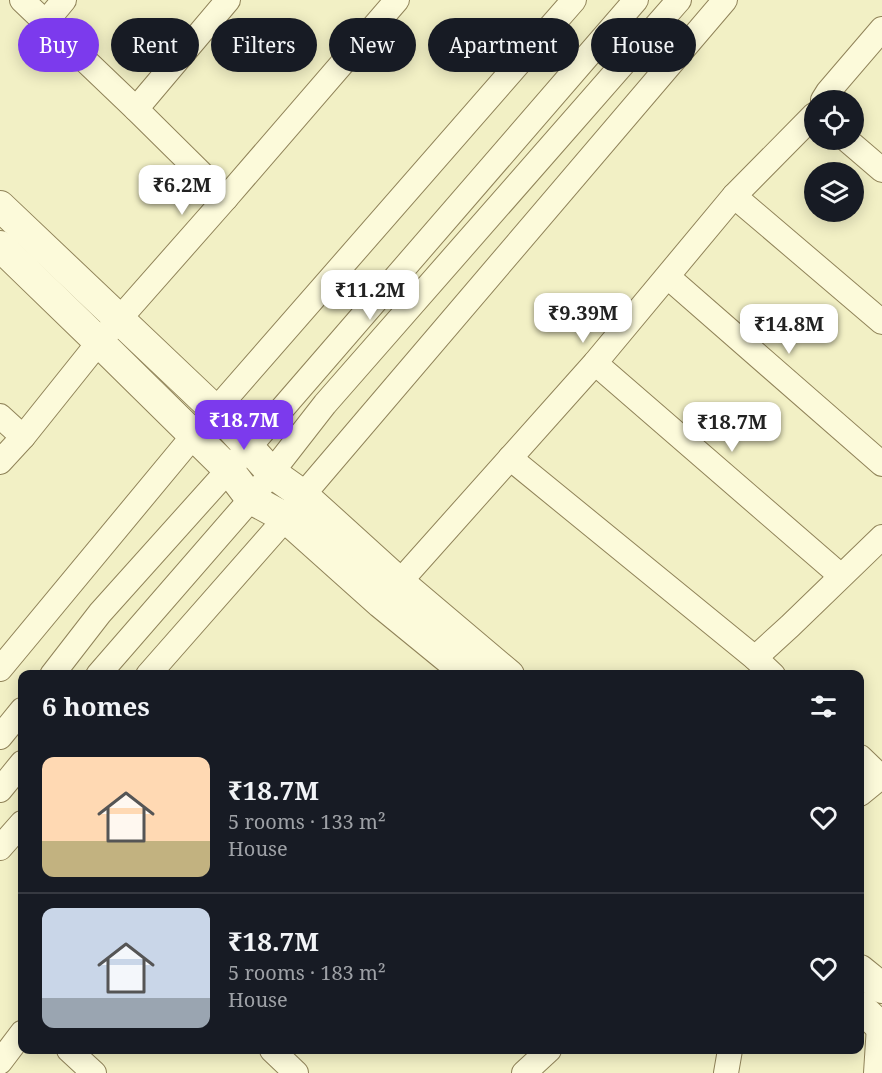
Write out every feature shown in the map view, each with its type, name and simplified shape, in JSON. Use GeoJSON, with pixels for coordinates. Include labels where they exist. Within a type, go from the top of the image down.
{"type":"FeatureCollection","features":[{"type":"Feature","properties":{"kind":"street"},"geometry":{"type":"LineString","coordinates":[[22,0],[41,18]]}},
{"type":"Feature","properties":{"kind":"street"},"geometry":{"type":"LineString","coordinates":[[48,18],[64,0]]}},
{"type":"Feature","properties":{"kind":"street"},"geometry":{"type":"LineString","coordinates":[[136,109],[228,0]]}},
{"type":"Feature","properties":{"kind":"street"},"geometry":{"type":"LineString","coordinates":[[0,462],[23,437],[99,342],[397,0]]}},
{"type":"Feature","properties":{"kind":"street"},"geometry":{"type":"LineString","coordinates":[[0,669],[215,410],[574,0]]}},
{"type":"Feature","properties":{"kind":"street"},"geometry":{"type":"LineString","coordinates":[[56,670],[100,613],[229,470],[636,0]]}},
{"type":"Feature","properties":{"kind":"street"},"geometry":{"type":"LineString","coordinates":[[102,670],[252,499],[326,404],[679,0]]}},
{"type":"Feature","properties":{"kind":"street"},"geometry":{"type":"LineString","coordinates":[[152,670],[725,0]]}},
{"type":"Feature","properties":{"kind":"street"},"geometry":{"type":"LineString","coordinates":[[830,90],[882,29]]}},
{"type":"Feature","properties":{"kind":"street"},"geometry":{"type":"LineString","coordinates":[[97,72],[226,198]]}},
{"type":"Feature","properties":{"kind":"street"},"geometry":{"type":"LineString","coordinates":[[390,592],[595,363],[734,196],[804,124]]}},
{"type":"Feature","properties":{"kind":"street"},"geometry":{"type":"LineString","coordinates":[[859,150],[882,170]]}},
{"type":"Feature","properties":{"kind":"street"},"geometry":{"type":"LineString","coordinates":[[734,196],[882,322]]}},
{"type":"Feature","properties":{"kind":"street"},"geometry":{"type":"LineString","coordinates":[[0,206],[215,410],[272,473],[294,507],[390,592],[464,670]]}},
{"type":"Feature","properties":{"kind":"street"},"geometry":{"type":"LineString","coordinates":[[0,246],[229,470],[252,499],[294,507]]}},
{"type":"Feature","properties":{"kind":"street"},"geometry":{"type":"LineString","coordinates":[[668,277],[882,464]]}},
{"type":"Feature","properties":{"kind":"street"},"geometry":{"type":"LineString","coordinates":[[595,363],[841,576]]}},
{"type":"Feature","properties":{"kind":"street"},"geometry":{"type":"LineString","coordinates":[[0,416],[23,437]]}},
{"type":"Feature","properties":{"kind":"street"},"geometry":{"type":"LineString","coordinates":[[510,458],[768,670]]}},
{"type":"Feature","properties":{"kind":"street"},"geometry":{"type":"LineString","coordinates":[[755,658],[882,537]]}},
{"type":"Feature","properties":{"kind":"street"},"geometry":{"type":"LineString","coordinates":[[390,592],[502,670]]}},
{"type":"Feature","properties":{"kind":"street"},"geometry":{"type":"LineString","coordinates":[[0,737],[18,715]]}},
{"type":"Feature","properties":{"kind":"street"},"geometry":{"type":"LineString","coordinates":[[864,761],[881,776],[864,791]]}},
{"type":"Feature","properties":{"kind":"street"},"geometry":{"type":"LineString","coordinates":[[0,790],[18,768]]}},
{"type":"Feature","properties":{"kind":"street"},"geometry":{"type":"LineString","coordinates":[[0,848],[18,828]]}},
{"type":"Feature","properties":{"kind":"street"},"geometry":{"type":"LineString","coordinates":[[864,973],[882,988]]}},
{"type":"Feature","properties":{"kind":"street"},"geometry":{"type":"LineString","coordinates":[[874,1020],[876,1073]]}},
{"type":"Feature","properties":{"kind":"street"},"geometry":{"type":"LineString","coordinates":[[0,1062],[18,1038]]}},
{"type":"Feature","properties":{"kind":"street"},"geometry":{"type":"LineString","coordinates":[[73,1054],[94,1073]]}},
{"type":"Feature","properties":{"kind":"street"},"geometry":{"type":"LineString","coordinates":[[276,1054],[296,1073]]}},
{"type":"Feature","properties":{"kind":"street"},"geometry":{"type":"LineString","coordinates":[[524,1073],[545,1054]]}},
{"type":"Feature","properties":{"kind":"street"},"geometry":{"type":"LineString","coordinates":[[726,1073],[729,1054]]}}]}
